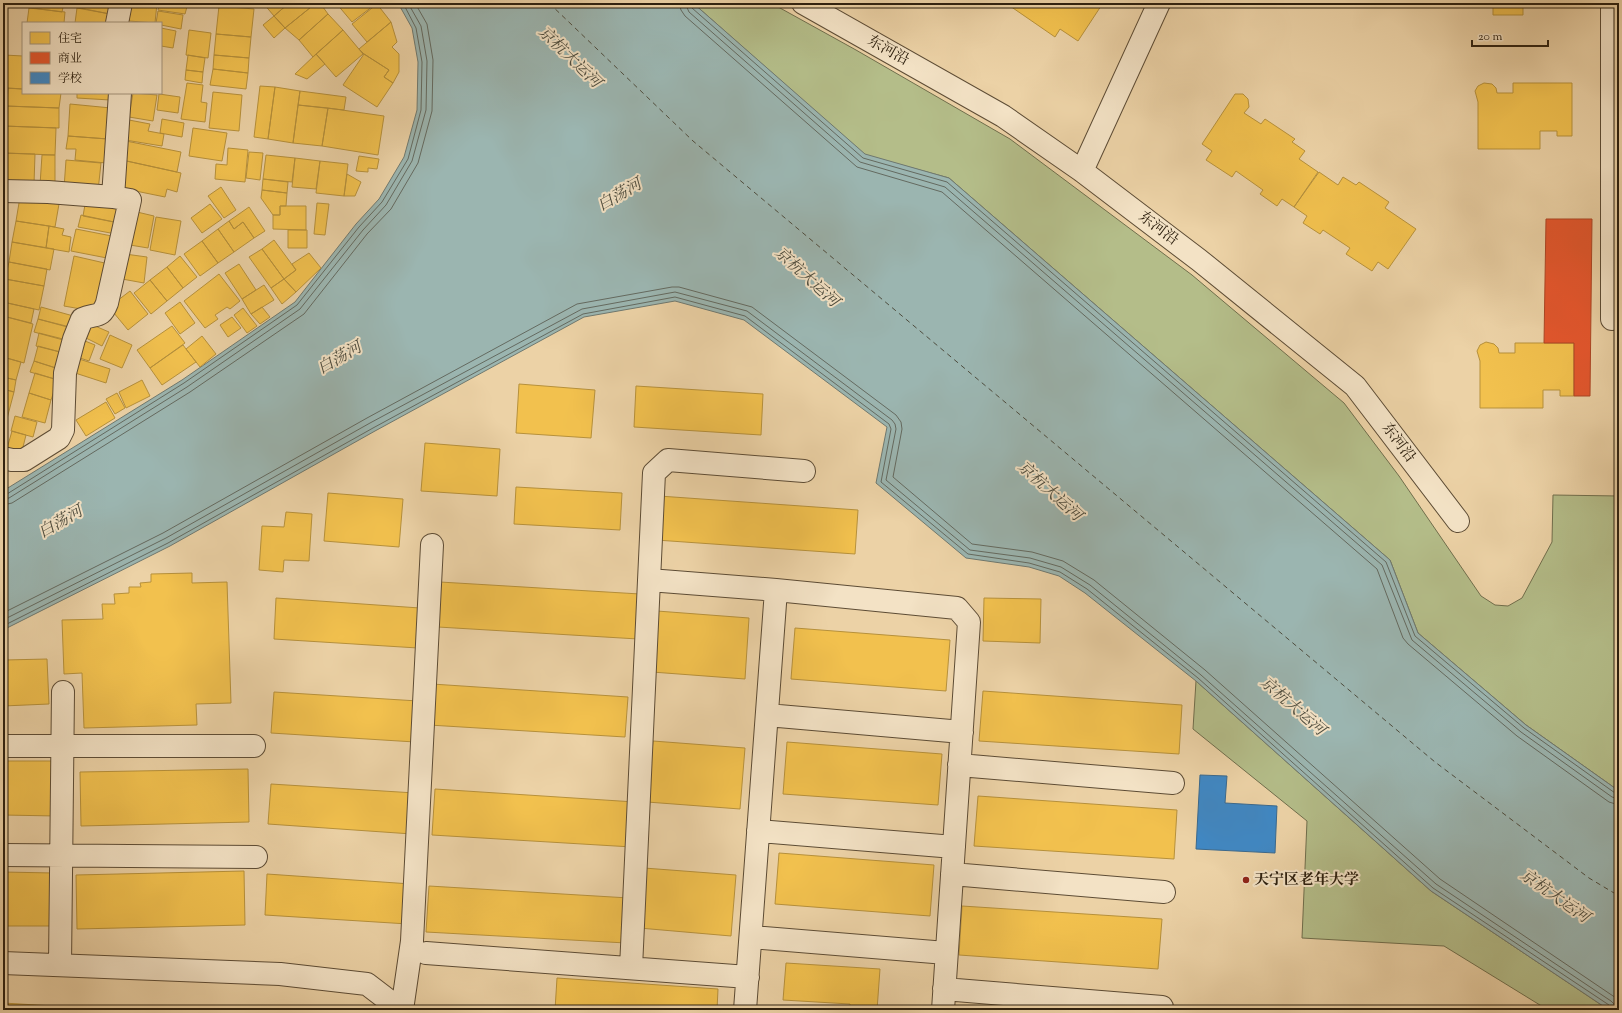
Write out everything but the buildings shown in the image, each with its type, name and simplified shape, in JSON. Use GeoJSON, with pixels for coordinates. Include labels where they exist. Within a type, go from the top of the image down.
{"type":"FeatureCollection","features":[{"type":"Feature","properties":{"kind":"street"},"geometry":{"type":"LineString","coordinates":[[117,22],[121,3]]}},
{"type":"Feature","properties":{"kind":"street","name":"东河沿"},"geometry":{"type":"LineString","coordinates":[[803,3],[1003,116],[1082,171],[1199,260],[1355,386],[1458,521]]}},
{"type":"Feature","properties":{"kind":"street"},"geometry":{"type":"LineString","coordinates":[[1082,171],[1159,3]]}},
{"type":"Feature","properties":{"kind":"street"},"geometry":{"type":"LineString","coordinates":[[1612,3],[1612,319]]}},
{"type":"Feature","properties":{"kind":"street"},"geometry":{"type":"LineString","coordinates":[[113,197],[120,94]]}},
{"type":"Feature","properties":{"kind":"street"},"geometry":{"type":"LineString","coordinates":[[3,191],[48,192],[113,197],[130,200],[104,312],[96,317],[82,319],[74,339],[65,373],[63,430],[59,438],[24,460],[3,458]]}},
{"type":"Feature","properties":{"kind":"street"},"geometry":{"type":"LineString","coordinates":[[631,968],[654,473],[668,460],[804,471]]}},
{"type":"Feature","properties":{"kind":"street"},"geometry":{"type":"LineString","coordinates":[[3,963],[280,974],[366,984],[402,1010],[412,941],[432,545]]}},
{"type":"Feature","properties":{"kind":"street"},"geometry":{"type":"LineString","coordinates":[[649,580],[776,590],[957,608],[969,622],[943,1000],[1162,1007]]}},
{"type":"Feature","properties":{"kind":"street"},"geometry":{"type":"LineString","coordinates":[[745,1010],[776,590]]}},
{"type":"Feature","properties":{"kind":"street"},"geometry":{"type":"LineString","coordinates":[[60,965],[63,692]]}},
{"type":"Feature","properties":{"kind":"street"},"geometry":{"type":"LineString","coordinates":[[767,715],[962,732]]}},
{"type":"Feature","properties":{"kind":"street"},"geometry":{"type":"LineString","coordinates":[[3,746],[254,746]]}},
{"type":"Feature","properties":{"kind":"street"},"geometry":{"type":"LineString","coordinates":[[959,765],[1173,782]]}},
{"type":"Feature","properties":{"kind":"street"},"geometry":{"type":"LineString","coordinates":[[758,831],[954,847]]}},
{"type":"Feature","properties":{"kind":"street"},"geometry":{"type":"LineString","coordinates":[[3,855],[256,857]]}},
{"type":"Feature","properties":{"kind":"street"},"geometry":{"type":"LineString","coordinates":[[952,874],[1164,892]]}},
{"type":"Feature","properties":{"kind":"street"},"geometry":{"type":"LineString","coordinates":[[750,937],[946,953]]}},
{"type":"Feature","properties":{"kind":"street"},"geometry":{"type":"LineString","coordinates":[[426,953],[748,977]]}},
{"type":"Feature","properties":{"kind":"green space"},"geometry":{"type":"Polygon","coordinates":[[[693,3],[771,3],[1010,139],[1192,275],[1344,403],[1399,476],[1481,596],[1495,605],[1508,606],[1522,598],[1552,542],[1553,495],[1619,496],[1619,791],[1526,725],[1418,633],[1390,560],[949,178],[865,155],[693,3]]]}},
{"type":"Feature","properties":{"kind":"green space"},"geometry":{"type":"Polygon","coordinates":[[[1196,681],[1431,891],[1609,1010],[1548,1010],[1444,946],[1302,938],[1307,821],[1193,729],[1196,681]]]}},
{"type":"Feature","properties":{"kind":"water"},"geometry":{"type":"Polygon","coordinates":[[[398,3],[693,3],[865,154],[949,178],[1390,560],[1418,633],[1526,725],[1619,791],[1619,1010],[1609,1010],[1431,891],[1196,681],[1085,593],[1059,576],[1029,567],[966,558],[876,483],[887,427],[744,320],[675,301],[584,317],[375,431],[170,546],[3,630],[3,491],[182,380],[295,302],[356,224],[379,199],[404,157],[417,110],[418,62],[412,28],[398,3]]]}},
{"type":"Feature","properties":{"kind":"ferry route"},"geometry":{"type":"LineString","coordinates":[[549,3],[693,141],[1435,762],[1589,878],[1619,896]]}},
{"type":"Feature","properties":{"kind":"place","name":"天宁区老年大学"},"geometry":{"type":"Point","coordinates":[1246,880]}},
{"type":"Feature","properties":{"kind":"water label","name":"京杭大运河"},"geometry":{"type":"Point","coordinates":[569,58]}},
{"type":"Feature","properties":{"kind":"water label","name":"白荡河"},"geometry":{"type":"Point","coordinates":[620,196]}},
{"type":"Feature","properties":{"kind":"water label","name":"京杭大运河"},"geometry":{"type":"Point","coordinates":[806,278]}},
{"type":"Feature","properties":{"kind":"water label","name":"白荡河"},"geometry":{"type":"Point","coordinates":[340,359]}},
{"type":"Feature","properties":{"kind":"water label","name":"京杭大运河"},"geometry":{"type":"Point","coordinates":[1049,492]}},
{"type":"Feature","properties":{"kind":"water label","name":"白荡河"},"geometry":{"type":"Point","coordinates":[61,523]}},
{"type":"Feature","properties":{"kind":"water label","name":"京杭大运河"},"geometry":{"type":"Point","coordinates":[1292,707]}},
{"type":"Feature","properties":{"kind":"water label","name":"京杭大运河"},"geometry":{"type":"Point","coordinates":[1554,897]}}]}
